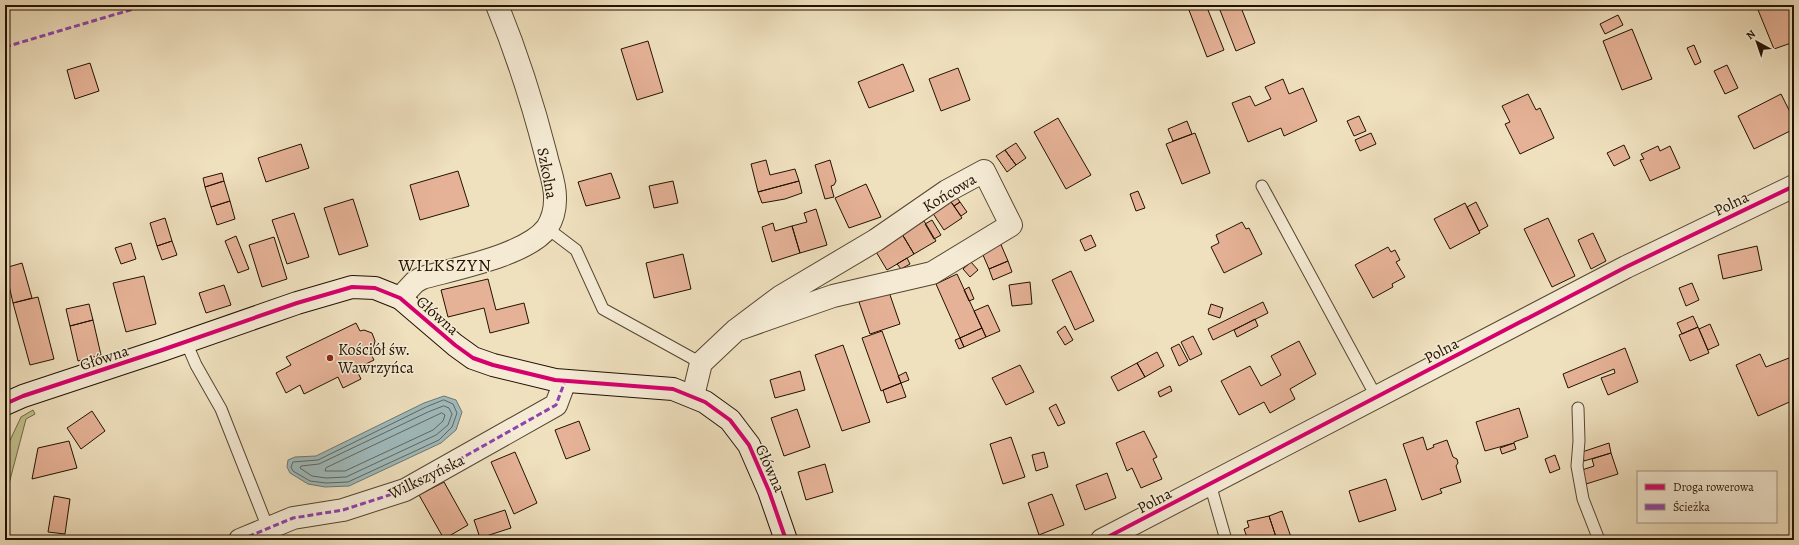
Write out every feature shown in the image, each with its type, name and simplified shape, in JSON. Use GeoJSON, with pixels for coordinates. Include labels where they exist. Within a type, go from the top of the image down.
{"type":"FeatureCollection","features":[{"type":"Feature","properties":{"kind":"street","name":"Szkolna"},"geometry":{"type":"LineString","coordinates":[[400,298],[415,282],[422,278],[514,252],[534,240],[547,228],[554,213],[556,198],[552,178],[524,78],[512,41],[497,5]]}},
{"type":"Feature","properties":{"kind":"street","name":"Końcowa"},"geometry":{"type":"LineString","coordinates":[[701,363],[736,330],[780,297],[876,240],[947,191],[984,171],[1011,225],[932,273],[833,296],[736,330]]}},
{"type":"Feature","properties":{"kind":"street","name":"Polna"},"geometry":{"type":"LineString","coordinates":[[1102,540],[1626,267],[1794,186]]}},
{"type":"Feature","properties":{"kind":"street","name":"Główna"},"geometry":{"type":"LineString","coordinates":[[5,404],[23,396],[186,342],[297,303],[352,287],[375,288],[400,298],[444,337],[473,358],[507,369],[565,381],[673,389],[693,396],[717,409],[730,420],[749,445],[769,491],[786,540]]}},
{"type":"Feature","properties":{"kind":"street"},"geometry":{"type":"LineString","coordinates":[[693,396],[701,363]]}},
{"type":"Feature","properties":{"kind":"street","name":"Wilkszyńska"},"geometry":{"type":"LineString","coordinates":[[240,540],[293,518],[343,510],[405,490],[556,405],[565,381]]}},
{"type":"Feature","properties":{"kind":"lane"},"geometry":{"type":"LineString","coordinates":[[1262,186],[1377,398]]}},
{"type":"Feature","properties":{"kind":"lane"},"geometry":{"type":"LineString","coordinates":[[547,228],[576,250],[603,308],[701,363]]}},
{"type":"Feature","properties":{"kind":"lane"},"geometry":{"type":"LineString","coordinates":[[186,342],[196,365],[221,409],[268,528]]}},
{"type":"Feature","properties":{"kind":"lane"},"geometry":{"type":"LineString","coordinates":[[1578,408],[1579,441],[1577,466],[1583,499],[1599,540]]}},
{"type":"Feature","properties":{"kind":"lane"},"geometry":{"type":"LineString","coordinates":[[1210,484],[1226,540]]}},
{"type":"Feature","properties":{"kind":"green space"},"geometry":{"type":"Polygon","coordinates":[[[33,410],[35,414],[26,419],[5,499],[5,451],[21,417],[33,410]]]}},
{"type":"Feature","properties":{"kind":"water"},"geometry":{"type":"Polygon","coordinates":[[[444,396],[456,400],[462,412],[456,430],[441,443],[349,486],[325,487],[308,484],[290,473],[287,467],[288,460],[295,457],[316,456],[424,403],[444,396]]]}},
{"type":"Feature","properties":{"kind":"building"},"geometry":{"type":"Polygon","coordinates":[[[1187,5],[1206,5],[1224,50],[1207,57],[1187,5]]]}},
{"type":"Feature","properties":{"kind":"building"},"geometry":{"type":"Polygon","coordinates":[[[1218,5],[1240,5],[1255,43],[1236,51],[1218,5]]]}},
{"type":"Feature","properties":{"kind":"building"},"geometry":{"type":"Polygon","coordinates":[[[1756,5],[1794,5],[1794,42],[1774,49],[1756,5]]]}},
{"type":"Feature","properties":{"kind":"building"},"geometry":{"type":"Polygon","coordinates":[[[1618,15],[1623,25],[1605,34],[1600,24],[1618,15]]]}},
{"type":"Feature","properties":{"kind":"building"},"geometry":{"type":"Polygon","coordinates":[[[1632,29],[1652,79],[1622,90],[1603,41],[1632,29]]]}},
{"type":"Feature","properties":{"kind":"building"},"geometry":{"type":"Polygon","coordinates":[[[648,41],[663,92],[637,100],[621,49],[648,41]]]}},
{"type":"Feature","properties":{"kind":"building"},"geometry":{"type":"Polygon","coordinates":[[[1694,45],[1701,62],[1695,65],[1687,48],[1694,45]]]}},
{"type":"Feature","properties":{"kind":"building"},"geometry":{"type":"Polygon","coordinates":[[[90,63],[99,91],[75,99],[67,70],[90,63]]]}},
{"type":"Feature","properties":{"kind":"building"},"geometry":{"type":"Polygon","coordinates":[[[903,64],[914,91],[869,108],[858,82],[903,64]]]}},
{"type":"Feature","properties":{"kind":"building"},"geometry":{"type":"Polygon","coordinates":[[[1727,65],[1738,88],[1725,94],[1714,71],[1727,65]]]}},
{"type":"Feature","properties":{"kind":"building"},"geometry":{"type":"Polygon","coordinates":[[[958,68],[970,100],[941,111],[929,79],[958,68]]]}},
{"type":"Feature","properties":{"kind":"building"},"geometry":{"type":"Polygon","coordinates":[[[1283,79],[1289,94],[1303,88],[1317,121],[1284,136],[1281,128],[1248,142],[1232,103],[1250,96],[1255,106],[1271,99],[1265,87],[1283,79]]]}},
{"type":"Feature","properties":{"kind":"building"},"geometry":{"type":"Polygon","coordinates":[[[1528,94],[1536,110],[1540,108],[1554,138],[1520,154],[1505,124],[1510,122],[1502,106],[1528,94]]]}},
{"type":"Feature","properties":{"kind":"building"},"geometry":{"type":"Polygon","coordinates":[[[1781,94],[1794,120],[1794,129],[1754,149],[1738,116],[1781,94]]]}},
{"type":"Feature","properties":{"kind":"building"},"geometry":{"type":"Polygon","coordinates":[[[1359,116],[1366,131],[1354,136],[1347,121],[1359,116]]]}},
{"type":"Feature","properties":{"kind":"building"},"geometry":{"type":"Polygon","coordinates":[[[1058,118],[1091,175],[1066,189],[1034,132],[1058,118]]]}},
{"type":"Feature","properties":{"kind":"building"},"geometry":{"type":"Polygon","coordinates":[[[1187,121],[1192,134],[1173,141],[1168,129],[1187,121]]]}},
{"type":"Feature","properties":{"kind":"building"},"geometry":{"type":"Polygon","coordinates":[[[1195,133],[1210,173],[1182,184],[1166,144],[1195,133]]]}},
{"type":"Feature","properties":{"kind":"building"},"geometry":{"type":"Polygon","coordinates":[[[1371,133],[1376,144],[1360,151],[1355,140],[1371,133]]]}},
{"type":"Feature","properties":{"kind":"building"},"geometry":{"type":"Polygon","coordinates":[[[1016,143],[1026,158],[1016,165],[1005,150],[1016,143]]]}},
{"type":"Feature","properties":{"kind":"building"},"geometry":{"type":"Polygon","coordinates":[[[301,144],[309,168],[266,182],[258,158],[301,144]]]}},
{"type":"Feature","properties":{"kind":"building"},"geometry":{"type":"Polygon","coordinates":[[[1624,145],[1630,158],[1614,166],[1607,153],[1624,145]]]}},
{"type":"Feature","properties":{"kind":"building"},"geometry":{"type":"Polygon","coordinates":[[[1658,146],[1660,151],[1670,146],[1680,168],[1650,181],[1640,160],[1644,159],[1641,154],[1658,146]]]}},
{"type":"Feature","properties":{"kind":"building"},"geometry":{"type":"Polygon","coordinates":[[[1005,150],[1016,165],[1007,172],[996,156],[1005,150]]]}},
{"type":"Feature","properties":{"kind":"building"},"geometry":{"type":"Polygon","coordinates":[[[766,160],[770,175],[795,169],[799,181],[758,192],[751,164],[766,160]]]}},
{"type":"Feature","properties":{"kind":"building"},"geometry":{"type":"Polygon","coordinates":[[[830,160],[836,181],[834,185],[831,186],[834,197],[825,199],[815,165],[830,160]]]}},
{"type":"Feature","properties":{"kind":"building"},"geometry":{"type":"Polygon","coordinates":[[[458,171],[469,206],[420,220],[410,185],[458,171]]]}},
{"type":"Feature","properties":{"kind":"building"},"geometry":{"type":"Polygon","coordinates":[[[222,173],[224,181],[205,187],[203,178],[222,173]]]}},
{"type":"Feature","properties":{"kind":"building"},"geometry":{"type":"Polygon","coordinates":[[[611,173],[620,198],[586,206],[578,182],[611,173]]]}},
{"type":"Feature","properties":{"kind":"building"},"geometry":{"type":"Polygon","coordinates":[[[224,181],[230,201],[211,207],[205,187],[224,181]]]}},
{"type":"Feature","properties":{"kind":"building"},"geometry":{"type":"Polygon","coordinates":[[[673,181],[678,203],[654,208],[649,186],[673,181]]]}},
{"type":"Feature","properties":{"kind":"building"},"geometry":{"type":"Polygon","coordinates":[[[799,181],[802,193],[785,199],[762,203],[758,192],[799,181]]]}},
{"type":"Feature","properties":{"kind":"building"},"geometry":{"type":"Polygon","coordinates":[[[866,184],[881,217],[849,228],[835,198],[866,184]]]}},
{"type":"Feature","properties":{"kind":"building"},"geometry":{"type":"Polygon","coordinates":[[[1138,191],[1145,208],[1136,211],[1130,194],[1138,191]]]}},
{"type":"Feature","properties":{"kind":"building"},"geometry":{"type":"Polygon","coordinates":[[[955,195],[960,202],[954,206],[949,199],[955,195]]]}},
{"type":"Feature","properties":{"kind":"building"},"geometry":{"type":"Polygon","coordinates":[[[353,199],[368,246],[339,255],[324,208],[353,199]]]}},
{"type":"Feature","properties":{"kind":"building"},"geometry":{"type":"Polygon","coordinates":[[[949,199],[962,218],[944,230],[932,212],[949,199]]]}},
{"type":"Feature","properties":{"kind":"building"},"geometry":{"type":"Polygon","coordinates":[[[230,201],[235,219],[217,225],[211,207],[230,201]]]}},
{"type":"Feature","properties":{"kind":"building"},"geometry":{"type":"Polygon","coordinates":[[[960,202],[967,212],[961,216],[954,206],[960,202]]]}},
{"type":"Feature","properties":{"kind":"building"},"geometry":{"type":"Polygon","coordinates":[[[1476,202],[1488,226],[1479,231],[1467,207],[1476,202]]]}},
{"type":"Feature","properties":{"kind":"building"},"geometry":{"type":"Polygon","coordinates":[[[1465,203],[1480,233],[1450,249],[1434,219],[1465,203]]]}},
{"type":"Feature","properties":{"kind":"building"},"geometry":{"type":"Polygon","coordinates":[[[816,209],[827,245],[800,253],[792,226],[807,222],[804,213],[816,209]]]}},
{"type":"Feature","properties":{"kind":"building"},"geometry":{"type":"Polygon","coordinates":[[[294,213],[309,257],[287,264],[272,220],[294,213]]]}},
{"type":"Feature","properties":{"kind":"building"},"geometry":{"type":"Polygon","coordinates":[[[165,218],[172,241],[157,246],[150,223],[165,218]]]}},
{"type":"Feature","properties":{"kind":"building"},"geometry":{"type":"Polygon","coordinates":[[[1548,218],[1575,276],[1552,287],[1524,229],[1548,218]]]}},
{"type":"Feature","properties":{"kind":"building"},"geometry":{"type":"Polygon","coordinates":[[[932,220],[941,235],[934,239],[925,224],[932,220]]]}},
{"type":"Feature","properties":{"kind":"building"},"geometry":{"type":"Polygon","coordinates":[[[924,221],[936,241],[914,254],[902,234],[924,221]]]}},
{"type":"Feature","properties":{"kind":"building"},"geometry":{"type":"Polygon","coordinates":[[[1242,222],[1246,229],[1249,228],[1262,254],[1224,273],[1211,247],[1219,243],[1216,235],[1242,222]]]}},
{"type":"Feature","properties":{"kind":"building"},"geometry":{"type":"Polygon","coordinates":[[[773,223],[775,231],[792,226],[800,253],[772,262],[762,227],[773,223]]]}},
{"type":"Feature","properties":{"kind":"building"},"geometry":{"type":"Polygon","coordinates":[[[1593,233],[1606,261],[1591,269],[1578,240],[1593,233]]]}},
{"type":"Feature","properties":{"kind":"building"},"geometry":{"type":"Polygon","coordinates":[[[902,234],[914,254],[887,270],[875,250],[902,234]]]}},
{"type":"Feature","properties":{"kind":"building"},"geometry":{"type":"Polygon","coordinates":[[[1091,235],[1096,246],[1085,251],[1080,240],[1091,235]]]}},
{"type":"Feature","properties":{"kind":"building"},"geometry":{"type":"Polygon","coordinates":[[[236,236],[249,269],[238,273],[225,241],[236,236]]]}},
{"type":"Feature","properties":{"kind":"building"},"geometry":{"type":"Polygon","coordinates":[[[274,237],[287,279],[262,287],[249,245],[274,237]]]}},
{"type":"Feature","properties":{"kind":"building"},"geometry":{"type":"Polygon","coordinates":[[[999,240],[1008,261],[989,269],[980,248],[999,240]]]}},
{"type":"Feature","properties":{"kind":"building"},"geometry":{"type":"Polygon","coordinates":[[[172,241],[177,255],[162,260],[157,246],[172,241]]]}},
{"type":"Feature","properties":{"kind":"building"},"geometry":{"type":"Polygon","coordinates":[[[131,243],[136,259],[121,264],[115,248],[131,243]]]}},
{"type":"Feature","properties":{"kind":"building"},"geometry":{"type":"Polygon","coordinates":[[[1757,246],[1762,270],[1723,279],[1718,255],[1757,246]]]}},
{"type":"Feature","properties":{"kind":"building"},"geometry":{"type":"Polygon","coordinates":[[[1388,247],[1391,252],[1395,250],[1400,260],[1396,262],[1405,277],[1392,284],[1393,287],[1373,298],[1355,265],[1388,247]]]}},
{"type":"Feature","properties":{"kind":"building"},"geometry":{"type":"Polygon","coordinates":[[[683,254],[691,289],[654,298],[646,263],[683,254]]]}},
{"type":"Feature","properties":{"kind":"building"},"geometry":{"type":"Polygon","coordinates":[[[907,258],[910,264],[901,269],[897,264],[907,258]]]}},
{"type":"Feature","properties":{"kind":"building"},"geometry":{"type":"Polygon","coordinates":[[[1008,261],[1012,272],[993,280],[989,269],[1008,261]]]}},
{"type":"Feature","properties":{"kind":"building"},"geometry":{"type":"Polygon","coordinates":[[[971,262],[978,270],[970,277],[963,269],[971,262]]]}},
{"type":"Feature","properties":{"kind":"building"},"geometry":{"type":"Polygon","coordinates":[[[22,263],[32,298],[13,303],[5,268],[22,263]]]}},
{"type":"Feature","properties":{"kind":"building"},"geometry":{"type":"Polygon","coordinates":[[[1071,271],[1094,321],[1075,330],[1052,280],[1071,271]]]}},
{"type":"Feature","properties":{"kind":"building"},"geometry":{"type":"Polygon","coordinates":[[[957,274],[982,328],[960,338],[936,284],[957,274]]]}},
{"type":"Feature","properties":{"kind":"building"},"geometry":{"type":"Polygon","coordinates":[[[144,276],[156,324],[126,332],[113,283],[144,276]]]}},
{"type":"Feature","properties":{"kind":"building"},"geometry":{"type":"Polygon","coordinates":[[[488,279],[496,310],[524,303],[529,323],[490,333],[484,308],[448,317],[441,290],[488,279]]]}},
{"type":"Feature","properties":{"kind":"building"},"geometry":{"type":"Polygon","coordinates":[[[1030,282],[1032,304],[1012,306],[1009,285],[1030,282]]]}},
{"type":"Feature","properties":{"kind":"building"},"geometry":{"type":"Polygon","coordinates":[[[1692,283],[1699,300],[1686,306],[1679,288],[1692,283]]]}},
{"type":"Feature","properties":{"kind":"building"},"geometry":{"type":"Polygon","coordinates":[[[224,285],[231,305],[206,313],[199,293],[224,285]]]}},
{"type":"Feature","properties":{"kind":"building"},"geometry":{"type":"Polygon","coordinates":[[[969,287],[974,299],[969,301],[964,290],[969,287]]]}},
{"type":"Feature","properties":{"kind":"building"},"geometry":{"type":"Polygon","coordinates":[[[889,292],[900,324],[870,334],[859,302],[889,292]]]}},
{"type":"Feature","properties":{"kind":"building"},"geometry":{"type":"Polygon","coordinates":[[[38,297],[54,359],[30,365],[13,303],[38,297]]]}},
{"type":"Feature","properties":{"kind":"building"},"geometry":{"type":"Polygon","coordinates":[[[1263,302],[1268,313],[1213,340],[1208,329],[1263,302]]]}},
{"type":"Feature","properties":{"kind":"building"},"geometry":{"type":"Polygon","coordinates":[[[89,304],[93,320],[70,326],[66,309],[89,304]]]}},
{"type":"Feature","properties":{"kind":"building"},"geometry":{"type":"Polygon","coordinates":[[[1211,304],[1223,308],[1220,318],[1208,314],[1211,304]]]}},
{"type":"Feature","properties":{"kind":"building"},"geometry":{"type":"Polygon","coordinates":[[[988,305],[1000,331],[986,337],[974,311],[988,305]]]}},
{"type":"Feature","properties":{"kind":"building"},"geometry":{"type":"Polygon","coordinates":[[[1693,316],[1698,327],[1682,334],[1677,323],[1693,316]]]}},
{"type":"Feature","properties":{"kind":"building"},"geometry":{"type":"Polygon","coordinates":[[[1255,319],[1258,326],[1237,337],[1234,330],[1255,319]]]}},
{"type":"Feature","properties":{"kind":"building"},"geometry":{"type":"Polygon","coordinates":[[[93,320],[101,355],[78,361],[70,326],[93,320]]]}},
{"type":"Feature","properties":{"kind":"building","name":"Kościół św. Wawrzyńca"},"geometry":{"type":"Polygon","coordinates":[[[356,323],[360,331],[364,330],[372,333],[375,341],[373,349],[370,352],[374,360],[356,369],[361,379],[343,388],[338,377],[304,394],[300,385],[286,393],[276,373],[291,365],[286,357],[356,323]]]}},
{"type":"Feature","properties":{"kind":"building"},"geometry":{"type":"Polygon","coordinates":[[[1710,324],[1719,345],[1708,350],[1699,329],[1710,324]]]}},
{"type":"Feature","properties":{"kind":"building"},"geometry":{"type":"Polygon","coordinates":[[[1065,326],[1073,340],[1065,345],[1057,332],[1065,326]]]}},
{"type":"Feature","properties":{"kind":"building"},"geometry":{"type":"Polygon","coordinates":[[[1698,327],[1709,353],[1690,361],[1679,335],[1698,327]]]}},
{"type":"Feature","properties":{"kind":"building"},"geometry":{"type":"Polygon","coordinates":[[[982,328],[986,337],[964,347],[960,338],[982,328]]]}},
{"type":"Feature","properties":{"kind":"building"},"geometry":{"type":"Polygon","coordinates":[[[882,331],[901,383],[881,391],[862,338],[882,331]]]}},
{"type":"Feature","properties":{"kind":"building"},"geometry":{"type":"Polygon","coordinates":[[[1193,336],[1202,354],[1190,360],[1181,342],[1193,336]]]}},
{"type":"Feature","properties":{"kind":"building"},"geometry":{"type":"Polygon","coordinates":[[[960,338],[964,347],[959,349],[955,340],[960,338]]]}},
{"type":"Feature","properties":{"kind":"building"},"geometry":{"type":"Polygon","coordinates":[[[1299,341],[1316,374],[1290,389],[1295,399],[1270,413],[1264,402],[1239,415],[1221,381],[1250,366],[1261,386],[1281,375],[1271,356],[1299,341]]]}},
{"type":"Feature","properties":{"kind":"building"},"geometry":{"type":"Polygon","coordinates":[[[1179,344],[1188,361],[1179,366],[1171,348],[1179,344]]]}},
{"type":"Feature","properties":{"kind":"building"},"geometry":{"type":"Polygon","coordinates":[[[843,345],[870,422],[842,431],[815,355],[843,345]]]}},
{"type":"Feature","properties":{"kind":"building"},"geometry":{"type":"Polygon","coordinates":[[[1625,348],[1638,382],[1608,395],[1601,378],[1615,373],[1614,369],[1568,388],[1563,374],[1625,348]]]}},
{"type":"Feature","properties":{"kind":"building"},"geometry":{"type":"Polygon","coordinates":[[[1157,352],[1164,366],[1145,377],[1137,363],[1157,352]]]}},
{"type":"Feature","properties":{"kind":"building"},"geometry":{"type":"Polygon","coordinates":[[[1760,354],[1766,367],[1789,358],[1794,370],[1794,400],[1758,416],[1736,365],[1760,354]]]}},
{"type":"Feature","properties":{"kind":"building"},"geometry":{"type":"Polygon","coordinates":[[[1137,363],[1145,377],[1118,391],[1111,377],[1137,363]]]}},
{"type":"Feature","properties":{"kind":"building"},"geometry":{"type":"Polygon","coordinates":[[[1020,365],[1034,392],[1006,405],[992,378],[1020,365]]]}},
{"type":"Feature","properties":{"kind":"building"},"geometry":{"type":"Polygon","coordinates":[[[800,371],[805,390],[775,398],[770,380],[800,371]]]}},
{"type":"Feature","properties":{"kind":"building"},"geometry":{"type":"Polygon","coordinates":[[[906,372],[909,380],[901,383],[898,376],[906,372]]]}},
{"type":"Feature","properties":{"kind":"building"},"geometry":{"type":"Polygon","coordinates":[[[901,383],[906,397],[887,403],[883,390],[901,383]]]}},
{"type":"Feature","properties":{"kind":"building"},"geometry":{"type":"Polygon","coordinates":[[[1170,386],[1172,391],[1160,397],[1158,392],[1170,386]]]}},
{"type":"Feature","properties":{"kind":"building"},"geometry":{"type":"Polygon","coordinates":[[[1056,404],[1065,423],[1058,426],[1049,408],[1056,404]]]}},
{"type":"Feature","properties":{"kind":"building"},"geometry":{"type":"Polygon","coordinates":[[[1519,408],[1528,437],[1514,443],[1485,451],[1476,422],[1519,408]]]}},
{"type":"Feature","properties":{"kind":"building"},"geometry":{"type":"Polygon","coordinates":[[[797,409],[810,447],[784,456],[771,418],[797,409]]]}},
{"type":"Feature","properties":{"kind":"building"},"geometry":{"type":"Polygon","coordinates":[[[92,411],[105,431],[81,449],[67,428],[92,411]]]}},
{"type":"Feature","properties":{"kind":"building"},"geometry":{"type":"Polygon","coordinates":[[[579,421],[590,450],[566,459],[555,430],[579,421]]]}},
{"type":"Feature","properties":{"kind":"building"},"geometry":{"type":"Polygon","coordinates":[[[1144,431],[1157,457],[1153,459],[1162,479],[1141,488],[1132,468],[1127,471],[1116,443],[1144,431]]]}},
{"type":"Feature","properties":{"kind":"building"},"geometry":{"type":"Polygon","coordinates":[[[1011,437],[1025,477],[1003,484],[990,444],[1011,437]]]}},
{"type":"Feature","properties":{"kind":"building"},"geometry":{"type":"Polygon","coordinates":[[[1423,437],[1427,450],[1434,447],[1433,445],[1447,440],[1453,457],[1457,459],[1458,463],[1456,466],[1461,482],[1440,489],[1442,493],[1422,500],[1403,444],[1423,437]]]}},
{"type":"Feature","properties":{"kind":"building"},"geometry":{"type":"Polygon","coordinates":[[[69,441],[77,468],[32,479],[38,448],[69,441]]]}},
{"type":"Feature","properties":{"kind":"building"},"geometry":{"type":"Polygon","coordinates":[[[1514,443],[1516,449],[1502,454],[1500,448],[1514,443]]]}},
{"type":"Feature","properties":{"kind":"building"},"geometry":{"type":"Polygon","coordinates":[[[1609,443],[1611,453],[1584,461],[1582,452],[1609,443]]]}},
{"type":"Feature","properties":{"kind":"building"},"geometry":{"type":"Polygon","coordinates":[[[515,452],[537,503],[514,514],[491,462],[515,452]]]}},
{"type":"Feature","properties":{"kind":"building"},"geometry":{"type":"Polygon","coordinates":[[[1044,452],[1048,467],[1036,471],[1032,455],[1044,452]]]}},
{"type":"Feature","properties":{"kind":"building"},"geometry":{"type":"Polygon","coordinates":[[[1611,453],[1618,474],[1586,484],[1582,470],[1594,466],[1592,459],[1611,453]]]}},
{"type":"Feature","properties":{"kind":"building"},"geometry":{"type":"Polygon","coordinates":[[[1555,455],[1560,469],[1550,473],[1545,459],[1555,455]]]}},
{"type":"Feature","properties":{"kind":"building"},"geometry":{"type":"Polygon","coordinates":[[[825,464],[833,492],[806,500],[798,472],[825,464]]]}},
{"type":"Feature","properties":{"kind":"building"},"geometry":{"type":"Polygon","coordinates":[[[1107,473],[1116,498],[1085,510],[1076,485],[1107,473]]]}},
{"type":"Feature","properties":{"kind":"building"},"geometry":{"type":"Polygon","coordinates":[[[1386,479],[1396,510],[1359,522],[1349,491],[1386,479]]]}},
{"type":"Feature","properties":{"kind":"building"},"geometry":{"type":"Polygon","coordinates":[[[444,482],[468,525],[444,539],[419,495],[444,482]]]}},
{"type":"Feature","properties":{"kind":"building"},"geometry":{"type":"Polygon","coordinates":[[[1052,494],[1064,525],[1039,535],[1028,503],[1052,494]]]}},
{"type":"Feature","properties":{"kind":"building"},"geometry":{"type":"Polygon","coordinates":[[[54,496],[70,499],[65,534],[48,532],[54,496]]]}},
{"type":"Feature","properties":{"kind":"building"},"geometry":{"type":"Polygon","coordinates":[[[505,510],[511,528],[480,538],[474,520],[505,510]]]}},
{"type":"Feature","properties":{"kind":"building"},"geometry":{"type":"Polygon","coordinates":[[[1282,511],[1292,540],[1277,540],[1269,516],[1282,511]]]}},
{"type":"Feature","properties":{"kind":"building"},"geometry":{"type":"Polygon","coordinates":[[[1269,516],[1277,540],[1248,540],[1244,529],[1249,527],[1247,521],[1269,516]]]}},
{"type":"Feature","properties":{"kind":"building"},"geometry":{"type":"Polygon","coordinates":[[[1778,535],[1779,540],[1754,540],[1766,536],[1767,539],[1778,535]]]}},
{"type":"Feature","properties":{"kind":"marked path"},"geometry":{"type":"LineString","coordinates":[[5,47],[147,5]]}},
{"type":"Feature","properties":{"kind":"marked path"},"geometry":{"type":"LineString","coordinates":[[240,540],[293,518],[343,510],[405,490],[556,405],[565,381]]}},
{"type":"Feature","properties":{"kind":"cycle path"},"geometry":{"type":"LineString","coordinates":[[1102,540],[1626,267],[1794,186]]}},
{"type":"Feature","properties":{"kind":"cycle path"},"geometry":{"type":"LineString","coordinates":[[5,404],[23,396],[297,303],[352,287],[375,288],[400,298],[455,345],[473,358],[493,365],[555,380],[673,389],[705,402],[730,420],[749,445],[769,491],[786,540]]}},
{"type":"Feature","properties":{"kind":"place","name":"Kościół św. Wawrzyńca"},"geometry":{"type":"Point","coordinates":[330,358]}},
{"type":"Feature","properties":{"kind":"district","name":"WILKSZYN"},"geometry":{"type":"Point","coordinates":[445,265]}}]}
